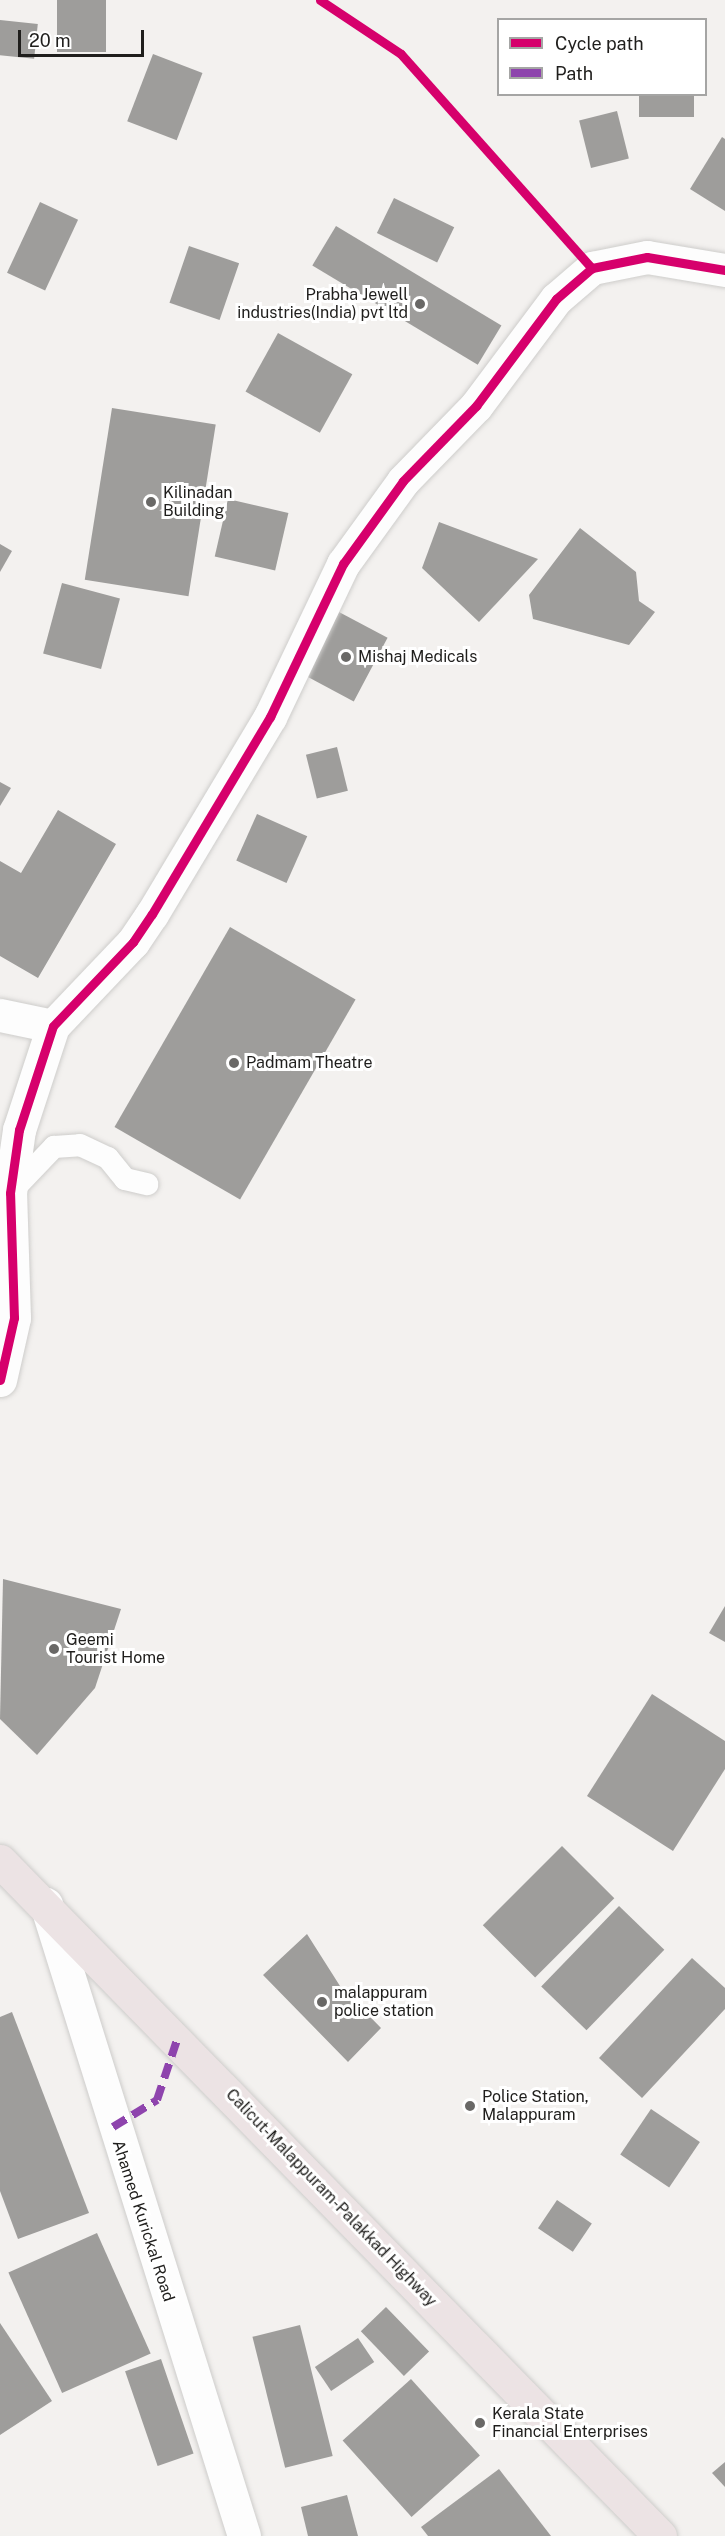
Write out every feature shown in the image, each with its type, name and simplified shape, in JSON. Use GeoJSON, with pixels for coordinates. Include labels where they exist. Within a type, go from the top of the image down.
{"type":"FeatureCollection","features":[{"type":"Feature","properties":{"kind":"highway","name":"Calicut-Malappuram-Palakkad Highway"},"geometry":{"type":"LineString","coordinates":[[0,1861],[46,1905],[105,1972],[660,2536]]}},
{"type":"Feature","properties":{"kind":"street"},"geometry":{"type":"LineString","coordinates":[[0,1380],[14,1318],[10,1193],[19,1130],[53,1026],[133,942],[152,914],[270,717],[344,564],[403,481],[476,406],[556,299],[592,268],[647,257],[725,270]]}},
{"type":"Feature","properties":{"kind":"street"},"geometry":{"type":"LineString","coordinates":[[0,1015],[53,1026]]}},
{"type":"Feature","properties":{"kind":"street","name":"Ahamed Kurickal Road"},"geometry":{"type":"LineString","coordinates":[[46,1905],[244,2536]]}},
{"type":"Feature","properties":{"kind":"lane"},"geometry":{"type":"LineString","coordinates":[[10,1193],[54,1146],[80,1144],[108,1158],[125,1179],[147,1184]]}},
{"type":"Feature","properties":{"kind":"building"},"geometry":{"type":"Polygon","coordinates":[[[57,0],[106,0],[106,52],[57,52],[57,0]]]}},
{"type":"Feature","properties":{"kind":"building"},"geometry":{"type":"Polygon","coordinates":[[[0,20],[38,24],[34,59],[0,55],[0,20]]]}},
{"type":"Feature","properties":{"kind":"building"},"geometry":{"type":"Polygon","coordinates":[[[153,54],[202,73],[177,140],[127,121],[153,54]]]}},
{"type":"Feature","properties":{"kind":"building"},"geometry":{"type":"Polygon","coordinates":[[[639,96],[694,96],[694,117],[639,117],[639,96]]]}},
{"type":"Feature","properties":{"kind":"building"},"geometry":{"type":"Polygon","coordinates":[[[617,111],[629,159],[591,168],[579,120],[617,111]]]}},
{"type":"Feature","properties":{"kind":"building"},"geometry":{"type":"Polygon","coordinates":[[[722,137],[725,139],[725,211],[690,189],[722,137]]]}},
{"type":"Feature","properties":{"kind":"building"},"geometry":{"type":"Polygon","coordinates":[[[394,198],[454,227],[437,262],[377,233],[394,198]]]}},
{"type":"Feature","properties":{"kind":"building"},"geometry":{"type":"Polygon","coordinates":[[[40,202],[78,220],[45,290],[7,273],[40,202]]]}},
{"type":"Feature","properties":{"kind":"building","name":"Prabha Jewell industries(India) pvt ltd"},"geometry":{"type":"Polygon","coordinates":[[[336,226],[501,325],[478,365],[312,265],[336,226]]]}},
{"type":"Feature","properties":{"kind":"building"},"geometry":{"type":"Polygon","coordinates":[[[189,246],[239,263],[220,320],[169,303],[189,246]]]}},
{"type":"Feature","properties":{"kind":"building"},"geometry":{"type":"Polygon","coordinates":[[[278,333],[352,374],[320,433],[246,392],[278,333]]]}},
{"type":"Feature","properties":{"kind":"building","name":"Kilinadan Building"},"geometry":{"type":"Polygon","coordinates":[[[112,408],[216,424],[188,596],[85,580],[112,408]]]}},
{"type":"Feature","properties":{"kind":"building"},"geometry":{"type":"Polygon","coordinates":[[[228,499],[288,513],[275,570],[215,556],[228,499]]]}},
{"type":"Feature","properties":{"kind":"building"},"geometry":{"type":"Polygon","coordinates":[[[439,522],[538,559],[479,622],[422,568],[439,522]]]}},
{"type":"Feature","properties":{"kind":"building"},"geometry":{"type":"Polygon","coordinates":[[[580,528],[636,572],[639,601],[655,612],[629,645],[533,619],[529,595],[580,528]]]}},
{"type":"Feature","properties":{"kind":"building"},"geometry":{"type":"Polygon","coordinates":[[[0,544],[12,551],[0,572],[0,544]]]}},
{"type":"Feature","properties":{"kind":"building"},"geometry":{"type":"Polygon","coordinates":[[[62,583],[120,599],[101,669],[43,654],[62,583]]]}},
{"type":"Feature","properties":{"kind":"building","name":"Mishaj Medicals"},"geometry":{"type":"Polygon","coordinates":[[[339,612],[388,638],[354,701],[305,676],[339,612]]]}},
{"type":"Feature","properties":{"kind":"building"},"geometry":{"type":"Polygon","coordinates":[[[337,747],[348,791],[317,798],[306,755],[337,747]]]}},
{"type":"Feature","properties":{"kind":"building"},"geometry":{"type":"Polygon","coordinates":[[[0,782],[11,788],[0,806],[0,782]]]}},
{"type":"Feature","properties":{"kind":"building"},"geometry":{"type":"Polygon","coordinates":[[[58,810],[116,844],[38,978],[0,956],[0,861],[21,873],[58,810]]]}},
{"type":"Feature","properties":{"kind":"building"},"geometry":{"type":"Polygon","coordinates":[[[257,814],[307,836],[287,883],[236,861],[257,814]]]}},
{"type":"Feature","properties":{"kind":"building","name":"Padmam Theatre"},"geometry":{"type":"Polygon","coordinates":[[[230,927],[356,1000],[240,1200],[115,1127],[230,927]]]}},
{"type":"Feature","properties":{"kind":"building","name":"Geemi Tourist Home"},"geometry":{"type":"Polygon","coordinates":[[[3,1579],[121,1609],[95,1688],[37,1755],[0,1719],[3,1579]]]}},
{"type":"Feature","properties":{"kind":"building"},"geometry":{"type":"Polygon","coordinates":[[[725,1606],[725,1642],[709,1633],[725,1606]]]}},
{"type":"Feature","properties":{"kind":"building"},"geometry":{"type":"Polygon","coordinates":[[[652,1694],[725,1741],[725,1769],[673,1851],[587,1796],[652,1694]]]}},
{"type":"Feature","properties":{"kind":"building"},"geometry":{"type":"Polygon","coordinates":[[[562,1846],[614,1898],[535,1978],[483,1925],[562,1846]]]}},
{"type":"Feature","properties":{"kind":"building"},"geometry":{"type":"Polygon","coordinates":[[[619,1906],[664,1950],[587,2030],[541,1987],[619,1906]]]}},
{"type":"Feature","properties":{"kind":"building","name":"malappuram police station"},"geometry":{"type":"Polygon","coordinates":[[[307,1934],[340,1986],[381,2028],[348,2062],[263,1975],[307,1934]]]}},
{"type":"Feature","properties":{"kind":"building"},"geometry":{"type":"Polygon","coordinates":[[[692,1958],[725,1988],[725,2009],[642,2098],[599,2058],[692,1958]]]}},
{"type":"Feature","properties":{"kind":"building"},"geometry":{"type":"Polygon","coordinates":[[[12,2012],[89,2213],[18,2239],[0,2191],[0,2017],[12,2012]]]}},
{"type":"Feature","properties":{"kind":"building"},"geometry":{"type":"Polygon","coordinates":[[[651,2109],[700,2142],[669,2188],[620,2155],[651,2109]]]}},
{"type":"Feature","properties":{"kind":"building"},"geometry":{"type":"Polygon","coordinates":[[[557,2200],[592,2223],[573,2252],[538,2228],[557,2200]]]}},
{"type":"Feature","properties":{"kind":"building"},"geometry":{"type":"Polygon","coordinates":[[[97,2233],[151,2354],[62,2393],[8,2272],[97,2233]]]}},
{"type":"Feature","properties":{"kind":"building"},"geometry":{"type":"Polygon","coordinates":[[[386,2307],[429,2352],[404,2376],[361,2331],[386,2307]]]}},
{"type":"Feature","properties":{"kind":"building"},"geometry":{"type":"Polygon","coordinates":[[[0,2323],[52,2401],[0,2435],[0,2323]]]}},
{"type":"Feature","properties":{"kind":"building"},"geometry":{"type":"Polygon","coordinates":[[[300,2325],[333,2456],[285,2468],[252,2337],[300,2325]]]}},
{"type":"Feature","properties":{"kind":"building"},"geometry":{"type":"Polygon","coordinates":[[[358,2338],[374,2362],[331,2391],[315,2367],[358,2338]]]}},
{"type":"Feature","properties":{"kind":"building"},"geometry":{"type":"Polygon","coordinates":[[[161,2359],[194,2454],[158,2466],[125,2371],[161,2359]]]}},
{"type":"Feature","properties":{"kind":"building"},"geometry":{"type":"Polygon","coordinates":[[[411,2379],[480,2456],[412,2517],[343,2441],[411,2379]]]}},
{"type":"Feature","properties":{"kind":"building"},"geometry":{"type":"Polygon","coordinates":[[[725,2462],[725,2487],[712,2473],[725,2462]]]}},
{"type":"Feature","properties":{"kind":"building"},"geometry":{"type":"Polygon","coordinates":[[[499,2469],[551,2536],[428,2536],[421,2527],[499,2469]]]}},
{"type":"Feature","properties":{"kind":"building"},"geometry":{"type":"Polygon","coordinates":[[[347,2495],[358,2536],[308,2536],[301,2507],[347,2495]]]}},
{"type":"Feature","properties":{"kind":"marked path"},"geometry":{"type":"LineString","coordinates":[[113,2127],[157,2100],[177,2040]]}},
{"type":"Feature","properties":{"kind":"cycle path"},"geometry":{"type":"LineString","coordinates":[[320,0],[401,54],[592,268]]}},
{"type":"Feature","properties":{"kind":"cycle path"},"geometry":{"type":"LineString","coordinates":[[0,1380],[14,1318],[10,1193],[19,1130],[53,1026],[133,942],[152,914],[270,717],[343,564],[403,481],[476,406],[556,299],[592,268],[647,257],[725,270]]}},
{"type":"Feature","properties":{"kind":"place","name":"Prabha Jewell industries(India) pvt ltd"},"geometry":{"type":"Point","coordinates":[420,304]}},
{"type":"Feature","properties":{"kind":"place","name":"Kilinadan Building"},"geometry":{"type":"Point","coordinates":[151,502]}},
{"type":"Feature","properties":{"kind":"place","name":"Mishaj Medicals"},"geometry":{"type":"Point","coordinates":[346,657]}},
{"type":"Feature","properties":{"kind":"place","name":"Padmam Theatre"},"geometry":{"type":"Point","coordinates":[234,1063]}},
{"type":"Feature","properties":{"kind":"place","name":"Geemi Tourist Home"},"geometry":{"type":"Point","coordinates":[54,1649]}},
{"type":"Feature","properties":{"kind":"place","name":"malappuram police station"},"geometry":{"type":"Point","coordinates":[322,2002]}},
{"type":"Feature","properties":{"kind":"place","name":"Police Station, Malappuram"},"geometry":{"type":"Point","coordinates":[470,2106]}},
{"type":"Feature","properties":{"kind":"place","name":"Kerala State Financial Enterprises"},"geometry":{"type":"Point","coordinates":[480,2423]}}]}
